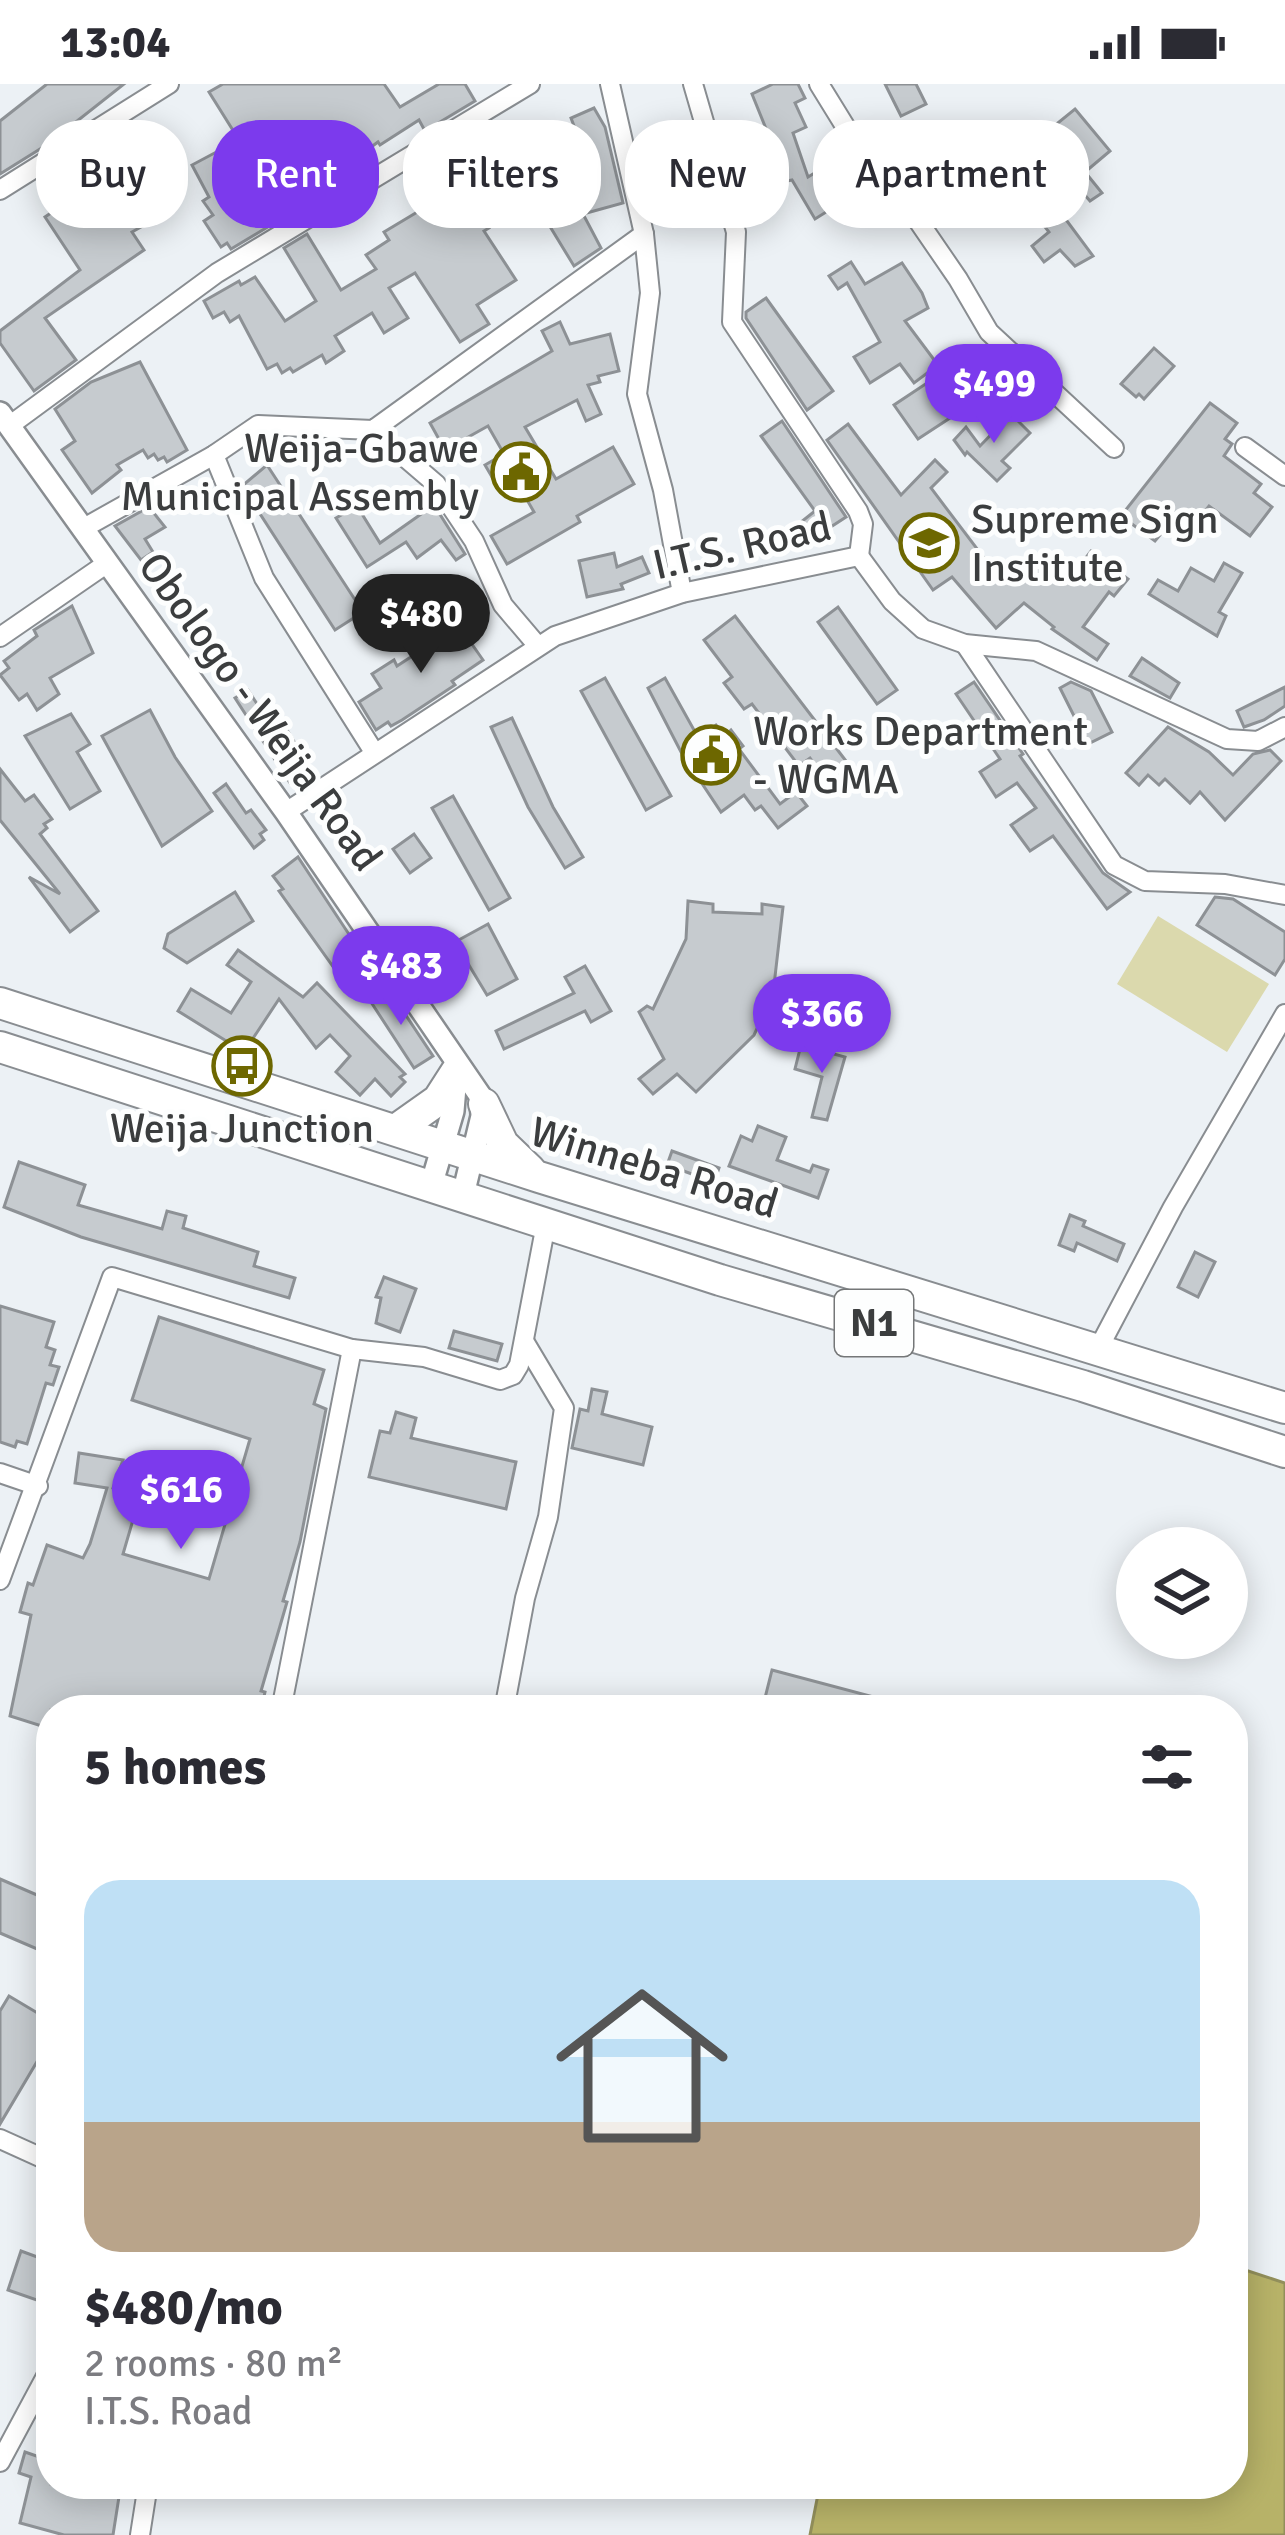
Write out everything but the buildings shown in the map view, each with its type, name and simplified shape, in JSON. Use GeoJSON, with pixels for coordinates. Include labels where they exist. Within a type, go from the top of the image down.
{"type":"FeatureCollection","features":[{"type":"Feature","properties":{"kind":"highway","name":"Winneba Road"},"geometry":{"type":"LineString","coordinates":[[0,1003],[539,1178],[1285,1408]]}},
{"type":"Feature","properties":{"kind":"highway","name":"Winneba Road"},"geometry":{"type":"LineString","coordinates":[[0,1047],[720,1280],[1041,1373],[1285,1452]]}},
{"type":"Feature","properties":{"kind":"highway"},"geometry":{"type":"LineString","coordinates":[[397,1129],[438,1100],[456,1064]]}},
{"type":"Feature","properties":{"kind":"highway"},"geometry":{"type":"LineString","coordinates":[[484,1104],[502,1144],[539,1178]]}},
{"type":"Feature","properties":{"kind":"street"},"geometry":{"type":"LineString","coordinates":[[0,190],[169,84]]}},
{"type":"Feature","properties":{"kind":"street"},"geometry":{"type":"LineString","coordinates":[[4,420],[217,273],[530,84]]}},
{"type":"Feature","properties":{"kind":"street"},"geometry":{"type":"LineString","coordinates":[[610,84],[644,234],[650,293],[637,394],[663,490],[682,593]]}},
{"type":"Feature","properties":{"kind":"street"},"geometry":{"type":"LineString","coordinates":[[693,84],[736,232],[732,322],[859,511],[863,524],[859,556]]}},
{"type":"Feature","properties":{"kind":"street"},"geometry":{"type":"LineString","coordinates":[[819,84],[848,131],[886,174],[958,279],[989,332],[1114,448]]}},
{"type":"Feature","properties":{"kind":"street"},"geometry":{"type":"LineString","coordinates":[[373,430],[644,234]]}},
{"type":"Feature","properties":{"kind":"street","name":"Obologo - Weija Road"},"geometry":{"type":"LineString","coordinates":[[4,420],[286,812],[484,1104]]}},
{"type":"Feature","properties":{"kind":"street"},"geometry":{"type":"LineString","coordinates":[[82,529],[258,425],[373,430],[436,484],[474,541],[503,605],[537,645]]}},
{"type":"Feature","properties":{"kind":"street"},"geometry":{"type":"LineString","coordinates":[[1245,447],[1285,476]]}},
{"type":"Feature","properties":{"kind":"street"},"geometry":{"type":"LineString","coordinates":[[214,455],[258,567],[374,752]]}},
{"type":"Feature","properties":{"kind":"street","name":"I.T.S. Road"},"geometry":{"type":"LineString","coordinates":[[286,812],[537,645],[586,623],[682,593],[859,556],[907,616],[923,628],[965,644],[1036,651],[1227,739],[1258,741],[1285,727]]}},
{"type":"Feature","properties":{"kind":"street"},"geometry":{"type":"LineString","coordinates":[[0,637],[106,564]]}},
{"type":"Feature","properties":{"kind":"street"},"geometry":{"type":"LineString","coordinates":[[965,644],[1114,865],[1144,881],[1225,884],[1285,895]]}},
{"type":"Feature","properties":{"kind":"street"},"geometry":{"type":"LineString","coordinates":[[1096,1353],[1173,1207],[1285,1014]]}},
{"type":"Feature","properties":{"kind":"street"},"geometry":{"type":"LineString","coordinates":[[456,1064],[453,1111],[463,1195]]}},
{"type":"Feature","properties":{"kind":"street"},"geometry":{"type":"LineString","coordinates":[[431,1186],[484,1104]]}},
{"type":"Feature","properties":{"kind":"street"},"geometry":{"type":"LineString","coordinates":[[0,1580],[112,1277],[352,1349],[424,1357],[500,1380],[513,1375],[519,1365],[546,1224]]}},
{"type":"Feature","properties":{"kind":"street"},"geometry":{"type":"LineString","coordinates":[[507,1695],[525,1598],[548,1517],[564,1408],[524,1341]]}},
{"type":"Feature","properties":{"kind":"street"},"geometry":{"type":"LineString","coordinates":[[284,1695],[352,1349]]}},
{"type":"Feature","properties":{"kind":"street"},"geometry":{"type":"LineString","coordinates":[[0,1473],[38,1486]]}},
{"type":"Feature","properties":{"kind":"street"},"geometry":{"type":"LineString","coordinates":[[0,2139],[36,2155]]}},
{"type":"Feature","properties":{"kind":"street"},"geometry":{"type":"LineString","coordinates":[[0,2462],[36,2395]]}},
{"type":"Feature","properties":{"kind":"street"},"geometry":{"type":"LineString","coordinates":[[140,2535],[146,2499]]}},
{"type":"Feature","properties":{"kind":"shaded area"},"geometry":{"type":"Polygon","coordinates":[[[1158,916],[1269,984],[1227,1052],[1117,984],[1158,916]]]}},
{"type":"Feature","properties":{"kind":"shaded area"},"geometry":{"type":"Polygon","coordinates":[[[1248,2271],[1285,2283],[1285,2535],[810,2535],[817,2499],[1248,2499],[1248,2271]]]}},
{"type":"Feature","properties":{"kind":"place","name":"Weija-Gbawe Municipal Assembly"},"geometry":{"type":"Point","coordinates":[521,472]}},
{"type":"Feature","properties":{"kind":"place","name":"Supreme Sign Institute"},"geometry":{"type":"Point","coordinates":[929,543]}},
{"type":"Feature","properties":{"kind":"place","name":"Works Department - WGMA"},"geometry":{"type":"Point","coordinates":[711,755]}},
{"type":"Feature","properties":{"kind":"place","name":"Weija Junction"},"geometry":{"type":"Point","coordinates":[242,1066]}}]}
